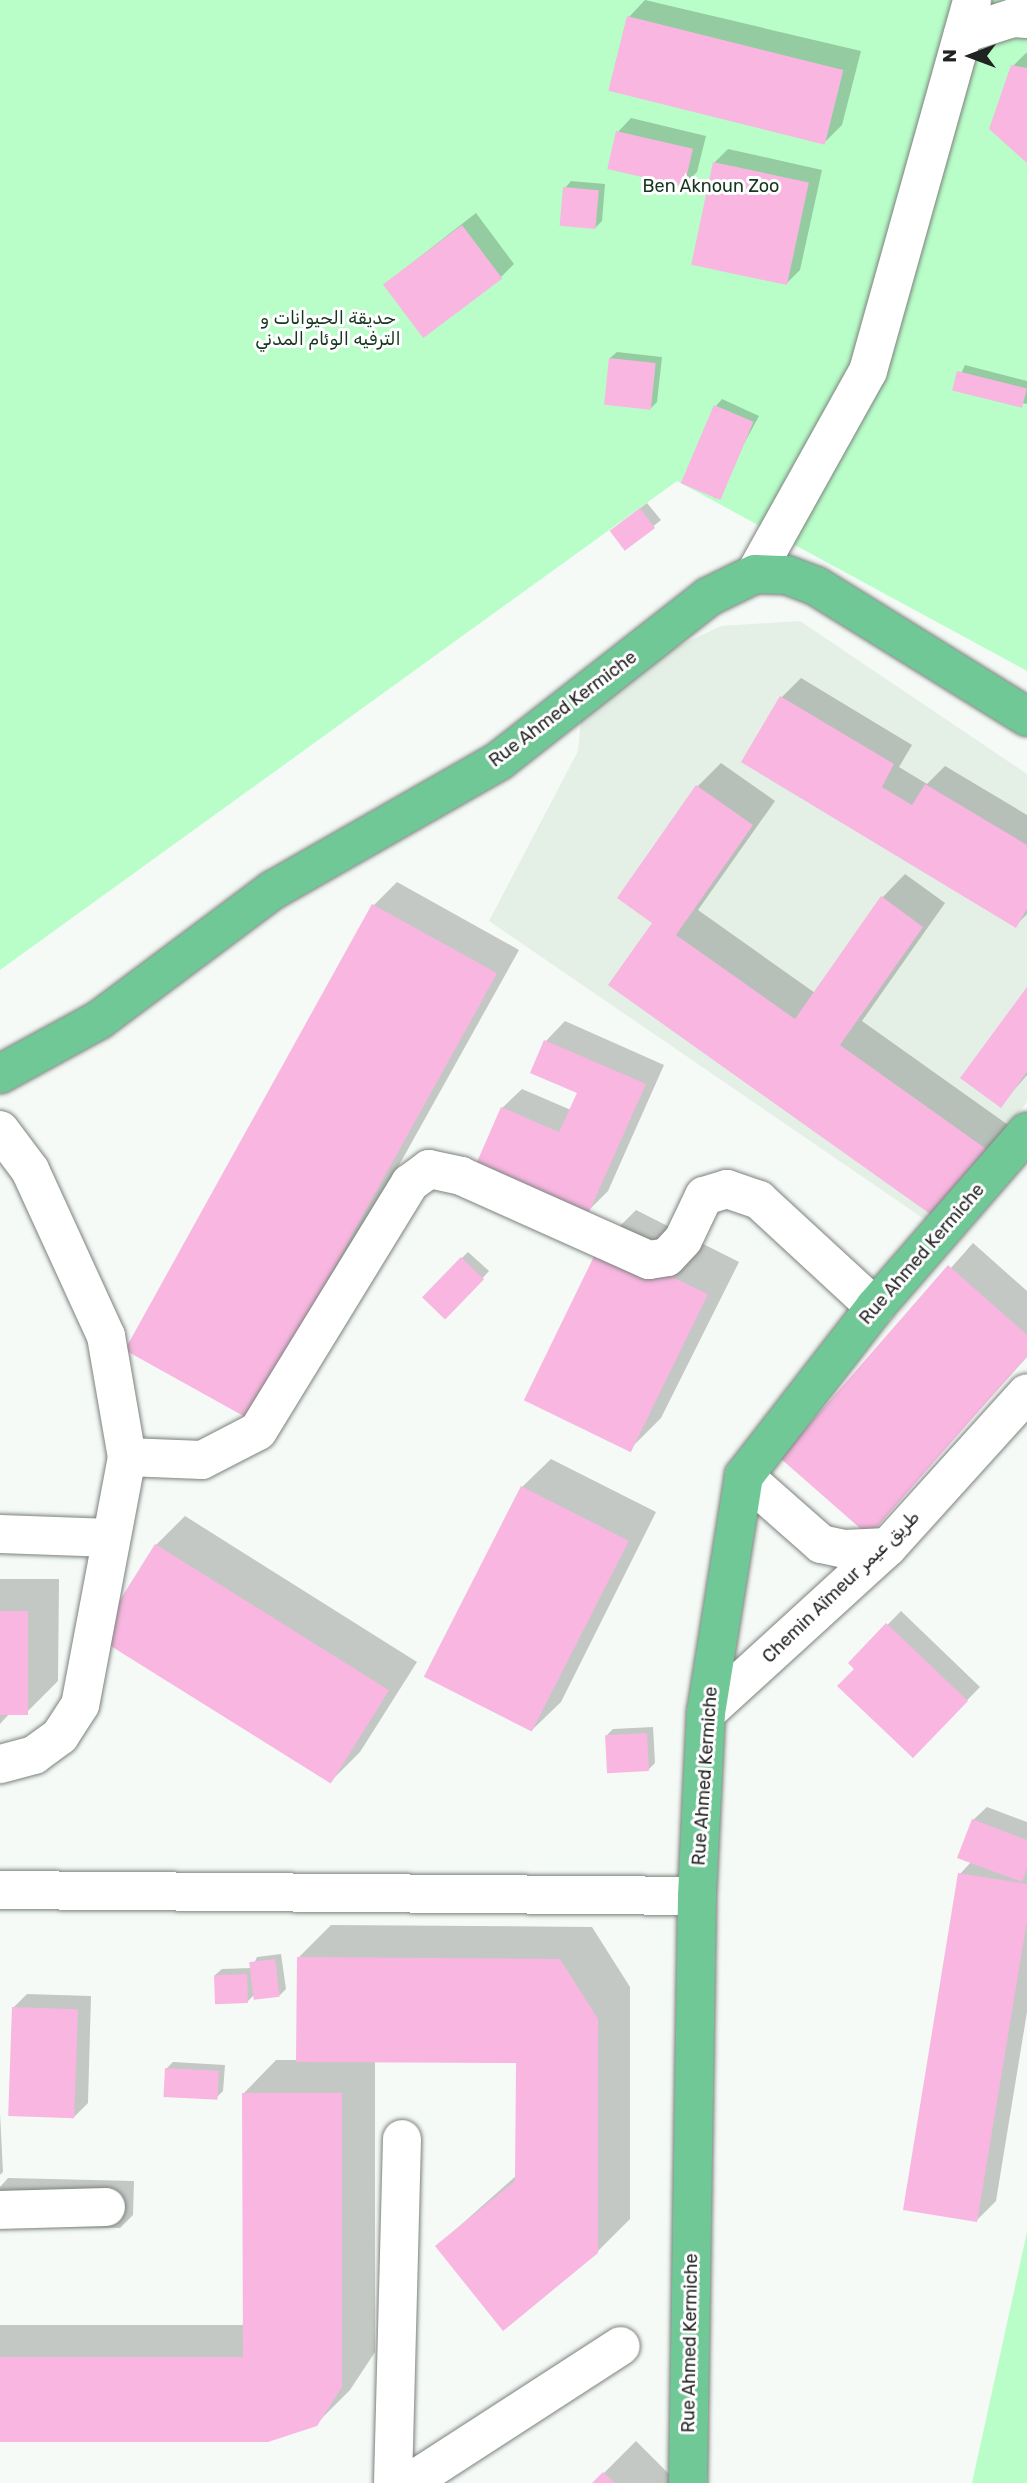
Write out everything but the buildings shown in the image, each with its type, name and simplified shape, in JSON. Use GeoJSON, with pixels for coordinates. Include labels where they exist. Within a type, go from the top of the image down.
{"type":"FeatureCollection","features":[{"type":"Feature","properties":{"kind":"main road","name":"Rue Ahmed Kermiche"},"geometry":{"type":"LineString","coordinates":[[0,1074],[99,1020],[273,890],[499,761],[708,597],[755,574],[787,575],[816,586],[1027,717]]}},
{"type":"Feature","properties":{"kind":"main road","name":"Rue Ahmed Kermiche"},"geometry":{"type":"LineString","coordinates":[[688,2483],[697,1896],[706,1713],[744,1476],[875,1307],[1027,1132]]}},
{"type":"Feature","properties":{"kind":"street"},"geometry":{"type":"LineString","coordinates":[[755,574],[868,371],[967,17],[1027,19]]}},
{"type":"Feature","properties":{"kind":"street"},"geometry":{"type":"LineString","coordinates":[[0,1130],[30,1170],[106,1336],[128,1457],[80,1705],[60,1736],[34,1755],[0,1764]]}},
{"type":"Feature","properties":{"kind":"street"},"geometry":{"type":"LineString","coordinates":[[128,1457],[202,1460],[258,1431],[410,1183],[429,1169],[461,1176],[649,1260],[667,1256],[683,1240],[704,1196],[727,1189],[759,1200],[875,1307]]}},
{"type":"Feature","properties":{"kind":"street","name":"Chemin Aïmeur طريق عيمر"},"geometry":{"type":"LineString","coordinates":[[706,1713],[888,1547],[1027,1393]]}},
{"type":"Feature","properties":{"kind":"street"},"geometry":{"type":"LineString","coordinates":[[744,1476],[795,1526],[821,1544],[844,1549],[888,1547]]}},
{"type":"Feature","properties":{"kind":"street"},"geometry":{"type":"LineString","coordinates":[[0,1534],[111,1538]]}},
{"type":"Feature","properties":{"kind":"street"},"geometry":{"type":"LineString","coordinates":[[0,1890],[697,1896]]}},
{"type":"Feature","properties":{"kind":"street"},"geometry":{"type":"LineString","coordinates":[[393,2483],[402,2139]]}},
{"type":"Feature","properties":{"kind":"street"},"geometry":{"type":"LineString","coordinates":[[0,2210],[106,2207]]}},
{"type":"Feature","properties":{"kind":"street"},"geometry":{"type":"LineString","coordinates":[[409,2483],[621,2346]]}},
{"type":"Feature","properties":{"kind":"shaded area"},"geometry":{"type":"Polygon","coordinates":[[[800,621],[1027,774],[1027,1102],[930,1223],[489,921],[578,751],[582,708],[668,651],[721,626],[800,621]]]}},
{"type":"Feature","properties":{"kind":"green space","name":"حديقة الحيوانات و الترفيه الوئام المدني"},"geometry":{"type":"Polygon","coordinates":[[[0,0],[1027,0],[1027,671],[677,481],[0,970],[0,0]]]}},
{"type":"Feature","properties":{"kind":"green space"},"geometry":{"type":"Polygon","coordinates":[[[1027,2232],[1027,2483],[972,2483],[1027,2232]]]}},
{"type":"Feature","properties":{"kind":"park label","name":"Ben Aknoun Zoo"},"geometry":{"type":"Point","coordinates":[711,186]}}]}
